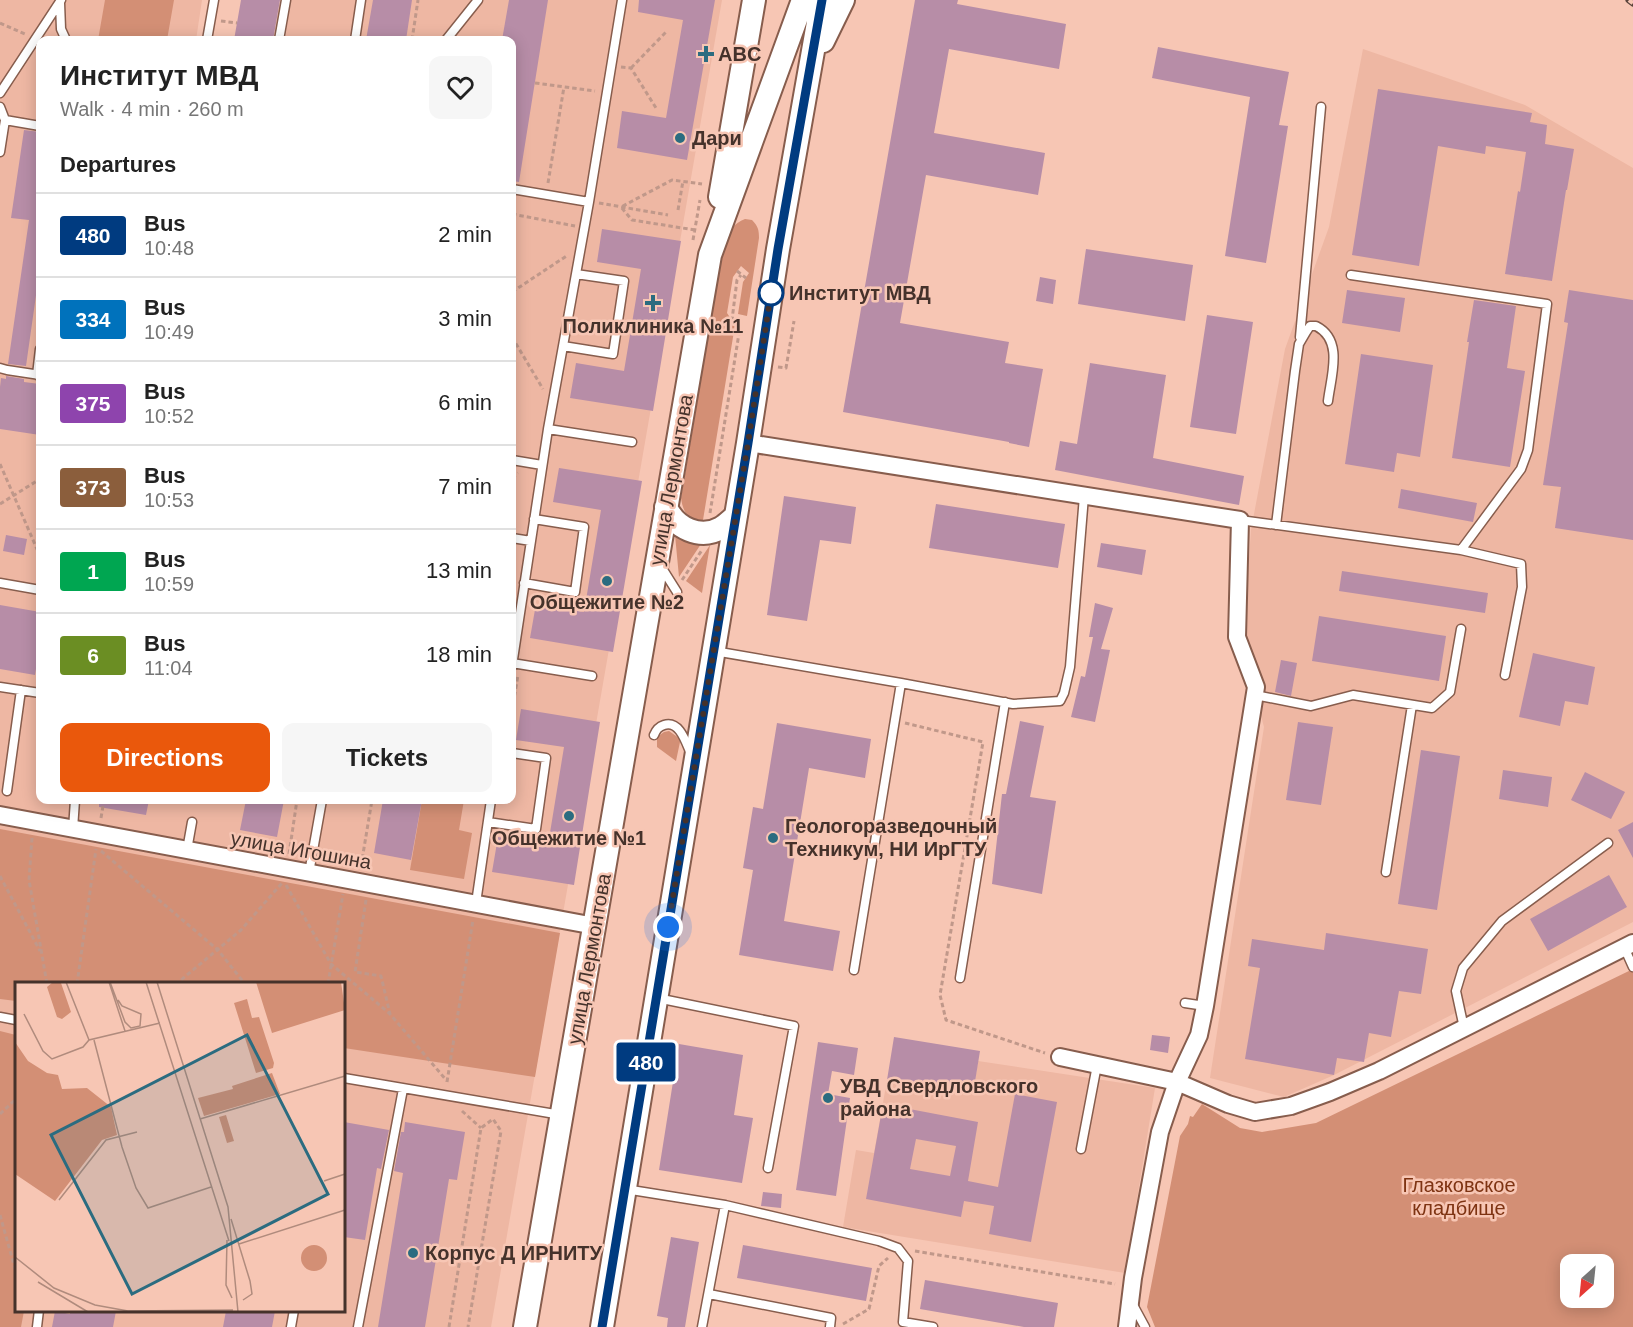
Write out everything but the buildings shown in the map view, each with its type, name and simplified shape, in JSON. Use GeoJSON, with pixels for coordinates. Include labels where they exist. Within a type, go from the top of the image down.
{"type":"FeatureCollection","features":[{"type":"Feature","properties":{"kind":"main road"},"geometry":{"type":"LineString","coordinates":[[710,255],[754,0]]}},
{"type":"Feature","properties":{"kind":"main road","name":"улица Лермонтова"},"geometry":{"type":"LineString","coordinates":[[525,1327],[710,255],[803,0]]}},
{"type":"Feature","properties":{"kind":"main road"},"geometry":{"type":"LineString","coordinates":[[602,1327],[778,249],[822,0]]}},
{"type":"Feature","properties":{"kind":"main road"},"geometry":{"type":"LineString","coordinates":[[809,69],[843,0]]}},
{"type":"Feature","properties":{"kind":"main road"},"geometry":{"type":"LineString","coordinates":[[666,507],[670,517],[685,529],[699,532],[713,531],[736,516]]}},
{"type":"Feature","properties":{"kind":"street"},"geometry":{"type":"LineString","coordinates":[[748,443],[1240,520],[1237,637],[1256,687],[1255,695],[1205,1006],[1199,1035],[1177,1082],[1160,1132],[1127,1327]]}},
{"type":"Feature","properties":{"kind":"street","name":"улица Игошина"},"geometry":{"type":"LineString","coordinates":[[0,815],[309,873],[475,909],[595,926]]}},
{"type":"Feature","properties":{"kind":"street"},"geometry":{"type":"LineString","coordinates":[[1060,1057],[1177,1082],[1228,1104],[1255,1112],[1291,1106],[1378,1071],[1628,945]]}},
{"type":"Feature","properties":{"kind":"lane"},"geometry":{"type":"LineString","coordinates":[[208,36],[214,0]]}},
{"type":"Feature","properties":{"kind":"lane"},"geometry":{"type":"LineString","coordinates":[[280,36],[286,0]]}},
{"type":"Feature","properties":{"kind":"lane"},"geometry":{"type":"LineString","coordinates":[[356,36],[362,0]]}},
{"type":"Feature","properties":{"kind":"lane"},"geometry":{"type":"LineString","coordinates":[[449,36],[478,0]]}},
{"type":"Feature","properties":{"kind":"lane"},"geometry":{"type":"LineString","coordinates":[[516,637],[554,392],[589,202],[622,0]]}},
{"type":"Feature","properties":{"kind":"lane"},"geometry":{"type":"LineString","coordinates":[[38,36],[61,1]]}},
{"type":"Feature","properties":{"kind":"lane"},"geometry":{"type":"LineString","coordinates":[[61,1],[61,29],[64,36]]}},
{"type":"Feature","properties":{"kind":"lane"},"geometry":{"type":"LineString","coordinates":[[0,93],[36,39]]}},
{"type":"Feature","properties":{"kind":"lane"},"geometry":{"type":"LineString","coordinates":[[0,107],[5,120],[0,152]]}},
{"type":"Feature","properties":{"kind":"lane"},"geometry":{"type":"LineString","coordinates":[[1276,525],[1299,344],[1321,107]]}},
{"type":"Feature","properties":{"kind":"lane"},"geometry":{"type":"LineString","coordinates":[[5,120],[36,125]]}},
{"type":"Feature","properties":{"kind":"lane"},"geometry":{"type":"LineString","coordinates":[[516,190],[589,202]]}},
{"type":"Feature","properties":{"kind":"lane"},"geometry":{"type":"LineString","coordinates":[[563,346],[613,354],[624,281],[576,274]]}},
{"type":"Feature","properties":{"kind":"lane"},"geometry":{"type":"LineString","coordinates":[[1352,275],[1548,304],[1528,450],[1521,469],[1461,550]]}},
{"type":"Feature","properties":{"kind":"lane"},"geometry":{"type":"LineString","coordinates":[[1299,344],[1310,326],[1316,326],[1326,333],[1331,341],[1334,349],[1328,401]]}},
{"type":"Feature","properties":{"kind":"lane"},"geometry":{"type":"LineString","coordinates":[[0,368],[36,375]]}},
{"type":"Feature","properties":{"kind":"lane"},"geometry":{"type":"LineString","coordinates":[[548,429],[632,442]]}},
{"type":"Feature","properties":{"kind":"lane"},"geometry":{"type":"LineString","coordinates":[[516,461],[542,465]]}},
{"type":"Feature","properties":{"kind":"lane"},"geometry":{"type":"LineString","coordinates":[[714,651],[901,682],[1013,704],[1060,701],[1070,667],[1084,496]]}},
{"type":"Feature","properties":{"kind":"lane"},"geometry":{"type":"LineString","coordinates":[[524,583],[574,592],[576,583],[584,527],[534,519]]}},
{"type":"Feature","properties":{"kind":"lane"},"geometry":{"type":"LineString","coordinates":[[1240,520],[1461,550],[1521,564],[1522,587],[1505,675]]}},
{"type":"Feature","properties":{"kind":"lane"},"geometry":{"type":"LineString","coordinates":[[516,539],[531,541]]}},
{"type":"Feature","properties":{"kind":"lane"},"geometry":{"type":"LineString","coordinates":[[657,560],[677,592]]}},
{"type":"Feature","properties":{"kind":"lane"},"geometry":{"type":"LineString","coordinates":[[0,583],[36,589]]}},
{"type":"Feature","properties":{"kind":"lane"},"geometry":{"type":"LineString","coordinates":[[1255,695],[1311,706],[1353,695],[1432,708],[1450,692],[1461,628]]}},
{"type":"Feature","properties":{"kind":"lane"},"geometry":{"type":"LineString","coordinates":[[516,665],[592,676]]}},
{"type":"Feature","properties":{"kind":"lane"},"geometry":{"type":"LineString","coordinates":[[854,970],[901,682]]}},
{"type":"Feature","properties":{"kind":"lane"},"geometry":{"type":"LineString","coordinates":[[0,687],[36,692]]}},
{"type":"Feature","properties":{"kind":"lane"},"geometry":{"type":"LineString","coordinates":[[7,791],[21,690]]}},
{"type":"Feature","properties":{"kind":"lane"},"geometry":{"type":"LineString","coordinates":[[960,978],[1005,702]]}},
{"type":"Feature","properties":{"kind":"lane"},"geometry":{"type":"LineString","coordinates":[[1386,872],[1412,705]]}},
{"type":"Feature","properties":{"kind":"lane"},"geometry":{"type":"LineString","coordinates":[[654,735],[662,726],[669,724],[676,727],[681,732],[695,763]]}},
{"type":"Feature","properties":{"kind":"lane"},"geometry":{"type":"LineString","coordinates":[[488,822],[536,829],[546,758],[516,754]]}},
{"type":"Feature","properties":{"kind":"lane"},"geometry":{"type":"LineString","coordinates":[[73,829],[75,804]]}},
{"type":"Feature","properties":{"kind":"lane"},"geometry":{"type":"LineString","coordinates":[[309,873],[321,804]]}},
{"type":"Feature","properties":{"kind":"lane"},"geometry":{"type":"LineString","coordinates":[[475,909],[490,804]]}},
{"type":"Feature","properties":{"kind":"lane"},"geometry":{"type":"LineString","coordinates":[[187,850],[192,822]]}},
{"type":"Feature","properties":{"kind":"lane"},"geometry":{"type":"LineString","coordinates":[[1464,1028],[1456,991],[1463,968],[1502,921],[1608,843]]}},
{"type":"Feature","properties":{"kind":"lane"},"geometry":{"type":"LineString","coordinates":[[1628,945],[1633,967]]}},
{"type":"Feature","properties":{"kind":"lane"},"geometry":{"type":"LineString","coordinates":[[657,998],[794,1026],[768,1168]]}},
{"type":"Feature","properties":{"kind":"lane"},"geometry":{"type":"LineString","coordinates":[[1185,1003],[1205,1006]]}},
{"type":"Feature","properties":{"kind":"lane"},"geometry":{"type":"LineString","coordinates":[[0,1017],[15,1020]]}},
{"type":"Feature","properties":{"kind":"lane"},"geometry":{"type":"LineString","coordinates":[[1081,1149],[1097,1065]]}},
{"type":"Feature","properties":{"kind":"lane"},"geometry":{"type":"LineString","coordinates":[[345,1078],[561,1115]]}},
{"type":"Feature","properties":{"kind":"lane"},"geometry":{"type":"LineString","coordinates":[[358,1327],[403,1089]]}},
{"type":"Feature","properties":{"kind":"lane"},"geometry":{"type":"LineString","coordinates":[[625,1189],[725,1205],[879,1240],[898,1248],[908,1261],[903,1322],[933,1327]]}},
{"type":"Feature","properties":{"kind":"lane"},"geometry":{"type":"LineString","coordinates":[[702,1327],[725,1205]]}},
{"type":"Feature","properties":{"kind":"lane"},"geometry":{"type":"LineString","coordinates":[[1131,1293],[1145,1327]]}},
{"type":"Feature","properties":{"kind":"lane"},"geometry":{"type":"LineString","coordinates":[[709,1294],[831,1318],[830,1327]]}},
{"type":"Feature","properties":{"kind":"lane"},"geometry":{"type":"LineString","coordinates":[[37,1327],[39,1312]]}},
{"type":"Feature","properties":{"kind":"lane"},"geometry":{"type":"LineString","coordinates":[[291,1327],[294,1312]]}},
{"type":"Feature","properties":{"kind":"path"},"geometry":{"type":"LineString","coordinates":[[413,36],[418,0]]}},
{"type":"Feature","properties":{"kind":"path"},"geometry":{"type":"LineString","coordinates":[[0,22],[36,39]]}},
{"type":"Feature","properties":{"kind":"path"},"geometry":{"type":"LineString","coordinates":[[631,68],[667,32]]}},
{"type":"Feature","properties":{"kind":"path"},"geometry":{"type":"LineString","coordinates":[[616,66],[631,68]]}},
{"type":"Feature","properties":{"kind":"path"},"geometry":{"type":"LineString","coordinates":[[631,68],[656,108]]}},
{"type":"Feature","properties":{"kind":"path"},"geometry":{"type":"LineString","coordinates":[[535,83],[606,93]]}},
{"type":"Feature","properties":{"kind":"path"},"geometry":{"type":"LineString","coordinates":[[545,195],[564,87]]}},
{"type":"Feature","properties":{"kind":"path"},"geometry":{"type":"LineString","coordinates":[[621,207],[672,180],[703,184]]}},
{"type":"Feature","properties":{"kind":"path"},"geometry":{"type":"LineString","coordinates":[[678,210],[683,181]]}},
{"type":"Feature","properties":{"kind":"path"},"geometry":{"type":"LineString","coordinates":[[589,202],[668,215]]}},
{"type":"Feature","properties":{"kind":"path"},"geometry":{"type":"LineString","coordinates":[[621,207],[632,220],[695,230]]}},
{"type":"Feature","properties":{"kind":"path"},"geometry":{"type":"LineString","coordinates":[[516,215],[584,227]]}},
{"type":"Feature","properties":{"kind":"path"},"geometry":{"type":"LineString","coordinates":[[516,289],[568,255]]}},
{"type":"Feature","properties":{"kind":"path"},"geometry":{"type":"LineString","coordinates":[[737,271],[746,278]]}},
{"type":"Feature","properties":{"kind":"path"},"geometry":{"type":"LineString","coordinates":[[710,518],[741,321],[732,320],[737,280],[741,274]]}},
{"type":"Feature","properties":{"kind":"path"},"geometry":{"type":"LineString","coordinates":[[788,360],[794,321]]}},
{"type":"Feature","properties":{"kind":"path"},"geometry":{"type":"LineString","coordinates":[[516,344],[544,390],[554,392]]}},
{"type":"Feature","properties":{"kind":"path"},"geometry":{"type":"LineString","coordinates":[[0,464],[36,547]]}},
{"type":"Feature","properties":{"kind":"path"},"geometry":{"type":"LineString","coordinates":[[0,504],[36,482]]}},
{"type":"Feature","properties":{"kind":"path"},"geometry":{"type":"LineString","coordinates":[[677,592],[682,579],[706,543]]}},
{"type":"Feature","properties":{"kind":"path"},"geometry":{"type":"LineString","coordinates":[[895,720],[983,742],[940,995],[946,1020],[1060,1057]]}},
{"type":"Feature","properties":{"kind":"path"},"geometry":{"type":"LineString","coordinates":[[101,815],[103,804]]}},
{"type":"Feature","properties":{"kind":"path"},"geometry":{"type":"LineString","coordinates":[[289,854],[296,804]]}},
{"type":"Feature","properties":{"kind":"path"},"geometry":{"type":"LineString","coordinates":[[360,867],[371,804]]}},
{"type":"Feature","properties":{"kind":"path"},"geometry":{"type":"LineString","coordinates":[[33,821],[29,880],[47,982]]}},
{"type":"Feature","properties":{"kind":"path"},"geometry":{"type":"LineString","coordinates":[[77,982],[96,847],[218,950],[243,982]]}},
{"type":"Feature","properties":{"kind":"path"},"geometry":{"type":"LineString","coordinates":[[0,876],[42,954]]}},
{"type":"Feature","properties":{"kind":"path"},"geometry":{"type":"LineString","coordinates":[[178,982],[241,930],[284,881],[331,964],[390,1014],[447,1081]]}},
{"type":"Feature","properties":{"kind":"path"},"geometry":{"type":"LineString","coordinates":[[328,982],[344,890]]}},
{"type":"Feature","properties":{"kind":"path"},"geometry":{"type":"LineString","coordinates":[[367,896],[355,972],[381,976],[390,1014]]}},
{"type":"Feature","properties":{"kind":"path"},"geometry":{"type":"LineString","coordinates":[[445,1096],[475,909]]}},
{"type":"Feature","properties":{"kind":"path"},"geometry":{"type":"LineString","coordinates":[[0,1114],[15,1099]]}},
{"type":"Feature","properties":{"kind":"path"},"geometry":{"type":"LineString","coordinates":[[469,1118],[482,1128]]}},
{"type":"Feature","properties":{"kind":"path"},"geometry":{"type":"LineString","coordinates":[[449,1327],[482,1128],[493,1119],[501,1131],[468,1327]]}},
{"type":"Feature","properties":{"kind":"path"},"geometry":{"type":"LineString","coordinates":[[0,1215],[15,1268]]}},
{"type":"Feature","properties":{"kind":"path"},"geometry":{"type":"LineString","coordinates":[[838,1327],[869,1308],[879,1266],[898,1248],[1131,1293]]}},
{"type":"Feature","properties":{"kind":"shaded area"},"geometry":{"type":"Polygon","coordinates":[[[0,0],[202,0],[197,36],[36,36],[36,804],[516,804],[516,36],[286,36],[291,0],[722,0],[491,1327],[0,1327],[0,0]]]}},
{"type":"Feature","properties":{"kind":"shaded area"},"geometry":{"type":"Polygon","coordinates":[[[1363,49],[1525,105],[1633,168],[1633,922],[1334,1075],[1284,1097],[1210,1078],[1264,727],[1243,647],[1251,530],[1285,349],[1329,227],[1363,49]]]}},
{"type":"Feature","properties":{"kind":"shaded area"},"geometry":{"type":"Polygon","coordinates":[[[978,1061],[1155,1088],[1125,1273],[843,1227],[856,1150],[874,1153],[887,1080],[973,1094],[978,1061]]]}},
{"type":"Feature","properties":{"kind":"green space"},"geometry":{"type":"Polygon","coordinates":[[[105,0],[174,0],[168,36],[99,36],[105,0]]]}},
{"type":"Feature","properties":{"kind":"green space"},"geometry":{"type":"Polygon","coordinates":[[[745,219],[754,222],[759,235],[747,316],[738,314],[743,282],[749,273],[741,266],[733,277],[727,313],[735,325],[703,520],[698,520],[687,515],[681,498],[724,243],[732,228],[745,219]]]}},
{"type":"Feature","properties":{"kind":"green space"},"geometry":{"type":"Polygon","coordinates":[[[675,535],[689,542],[701,544],[679,577],[675,535]]]}},
{"type":"Feature","properties":{"kind":"green space"},"geometry":{"type":"Polygon","coordinates":[[[710,545],[702,593],[686,581],[710,545]]]}},
{"type":"Feature","properties":{"kind":"green space"},"geometry":{"type":"Polygon","coordinates":[[[669,731],[679,738],[680,742],[676,761],[657,747],[657,737],[669,731]]]}},
{"type":"Feature","properties":{"kind":"green space"},"geometry":{"type":"Polygon","coordinates":[[[421,804],[463,804],[459,830],[472,833],[464,879],[410,870],[421,804]]]}},
{"type":"Feature","properties":{"kind":"green space"},"geometry":{"type":"Polygon","coordinates":[[[0,829],[560,933],[535,1077],[345,1048],[345,982],[15,982],[15,1001],[0,999],[0,829]]]}},
{"type":"Feature","properties":{"kind":"green space","name":"Глазковское кладбище"},"geometry":{"type":"Polygon","coordinates":[[[1633,969],[1633,1327],[1155,1327],[1147,1307],[1180,1136],[1190,1116],[1193,1117],[1202,1104],[1240,1128],[1262,1132],[1316,1123],[1633,969]]]}},
{"type":"Feature","properties":{"kind":"green space"},"geometry":{"type":"Polygon","coordinates":[[[0,1031],[15,1035],[15,1312],[24,1312],[21,1327],[0,1327],[0,1031]]]}},
{"type":"Feature","properties":{"kind":"railway"},"geometry":{"type":"LineString","coordinates":[[1629,0],[1633,3]]}},
{"type":"Feature","properties":{"kind":"bus line","name":"480"},"geometry":{"type":"LineString","coordinates":[[602,1327],[778,249],[822,0]]}},
{"type":"Feature","properties":{"kind":"place","name":"ABC"},"geometry":{"type":"Point","coordinates":[706,54]}},
{"type":"Feature","properties":{"kind":"place","name":"Дари"},"geometry":{"type":"Point","coordinates":[680,138]}},
{"type":"Feature","properties":{"kind":"place","name":"Институт МВД"},"geometry":{"type":"Point","coordinates":[771,293]}},
{"type":"Feature","properties":{"kind":"place","name":"Поликлиника №11"},"geometry":{"type":"Point","coordinates":[653,303]}},
{"type":"Feature","properties":{"kind":"place","name":"Общежитие №2"},"geometry":{"type":"Point","coordinates":[607,581]}},
{"type":"Feature","properties":{"kind":"place","name":"Общежитие №1"},"geometry":{"type":"Point","coordinates":[569,816]}},
{"type":"Feature","properties":{"kind":"place","name":"Геологоразведочный Техникум, НИ ИрГТУ"},"geometry":{"type":"Point","coordinates":[773,838]}},
{"type":"Feature","properties":{"kind":"place","name":"УВД Свердловского района"},"geometry":{"type":"Point","coordinates":[828,1098]}},
{"type":"Feature","properties":{"kind":"place","name":"Корпус Д ИРНИТУ"},"geometry":{"type":"Point","coordinates":[413,1253]}},
{"type":"Feature","properties":{"kind":"route"},"geometry":{"type":"LineString","coordinates":[[668,927],[771,293]]}}]}
